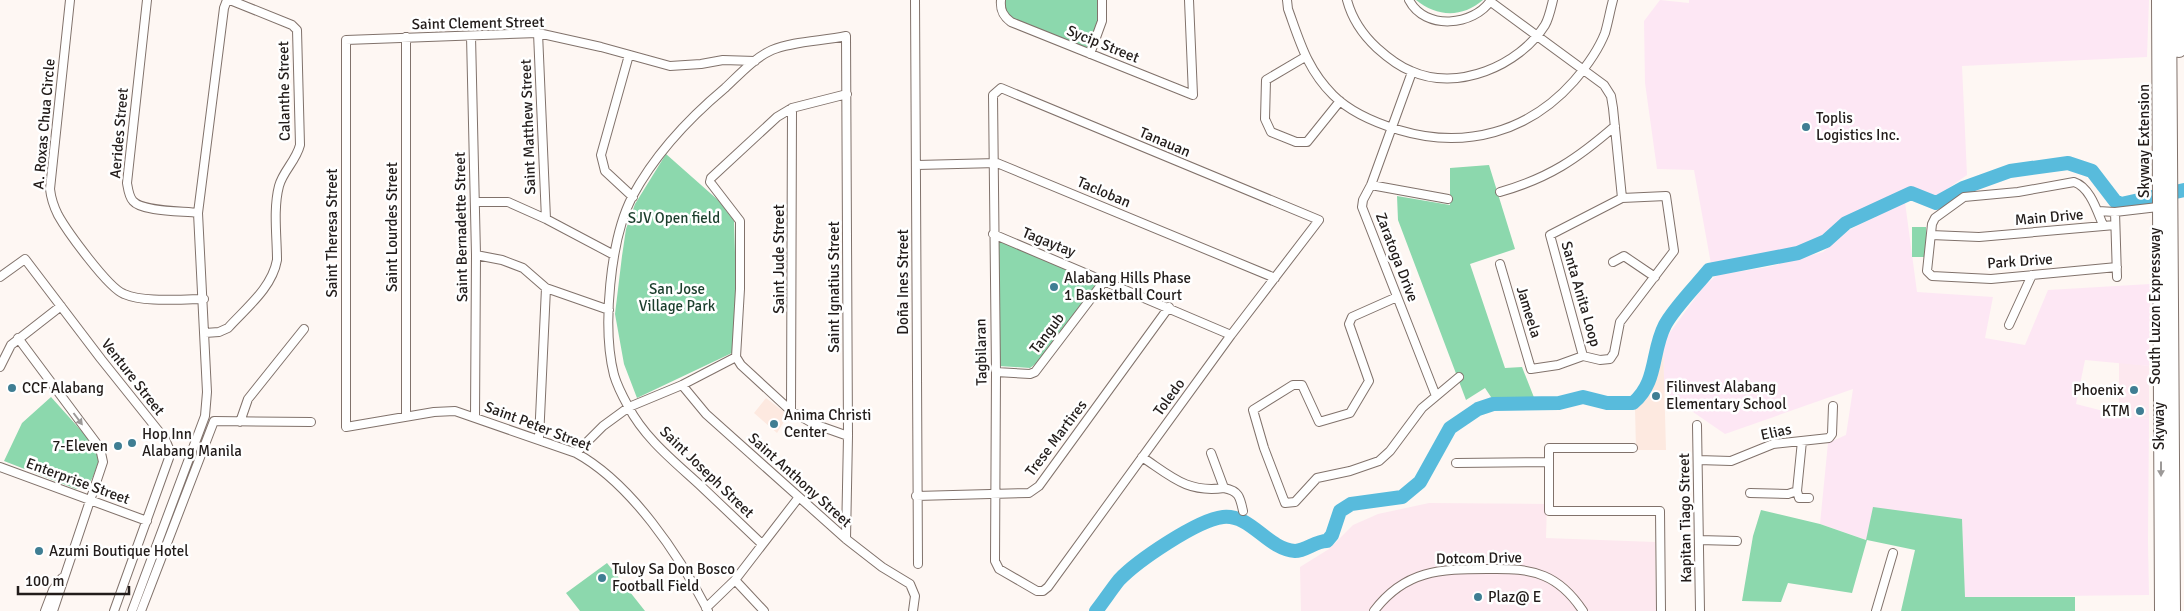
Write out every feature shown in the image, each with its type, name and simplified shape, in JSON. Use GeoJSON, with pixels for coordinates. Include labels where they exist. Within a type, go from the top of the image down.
{"type":"FeatureCollection","features":[{"type":"Feature","properties":{"kind":"highway","name":"Skyway Extension"},"geometry":{"type":"LineString","coordinates":[[2159,0],[2162,611]]}},
{"type":"Feature","properties":{"kind":"highway","name":"South Luzon Expressway"},"geometry":{"type":"LineString","coordinates":[[2171,0],[2170,192],[2175,611]]}},
{"type":"Feature","properties":{"kind":"highway","name":"Skyway"},"geometry":{"type":"LineString","coordinates":[[2171,0],[2175,611]]}},
{"type":"Feature","properties":{"kind":"highway","name":"Skyway"},"geometry":{"type":"LineString","coordinates":[[2179,0],[2182,611]]}},
{"type":"Feature","properties":{"kind":"street","name":"A. Roxas Chua Circle"},"geometry":{"type":"LineString","coordinates":[[70,0],[50,189],[51,198],[58,215],[91,260],[111,285],[121,294],[140,298],[204,299]]}},
{"type":"Feature","properties":{"kind":"street","name":"Aerides Street"},"geometry":{"type":"LineString","coordinates":[[148,0],[127,183],[129,193],[134,202],[145,208],[198,213]]}},
{"type":"Feature","properties":{"kind":"street"},"geometry":{"type":"LineString","coordinates":[[132,611],[205,416],[207,392],[204,299],[198,213],[224,8],[228,0]]}},
{"type":"Feature","properties":{"kind":"street","name":"Calanthe Street"},"geometry":{"type":"LineString","coordinates":[[205,333],[219,332],[228,328],[269,283],[277,260],[277,199],[279,185],[298,154],[300,145],[297,30],[292,25],[228,0]]}},
{"type":"Feature","properties":{"kind":"street","name":"Doña Ines Street"},"geometry":{"type":"LineString","coordinates":[[915,0],[917,165],[916,496],[918,564]]}},
{"type":"Feature","properties":{"kind":"street","name":"Sycip Street"},"geometry":{"type":"LineString","coordinates":[[1001,0],[1000,6],[1004,17],[1011,22],[1193,95],[1189,0]]}},
{"type":"Feature","properties":{"kind":"street"},"geometry":{"type":"LineString","coordinates":[[1090,54],[1102,21],[1102,0]]}},
{"type":"Feature","properties":{"kind":"street"},"geometry":{"type":"LineString","coordinates":[[1287,0],[1305,56],[1320,80],[1340,101],[1369,118],[1392,128],[1429,137],[1465,138],[1496,132],[1522,122],[1559,98],[1583,71],[1604,33],[1613,0]]}},
{"type":"Feature","properties":{"kind":"street"},"geometry":{"type":"LineString","coordinates":[[1347,0],[1350,11],[1367,38],[1388,58],[1412,72],[1433,78],[1454,79],[1480,74],[1504,64],[1537,35],[1545,24],[1553,0]]}},
{"type":"Feature","properties":{"kind":"street"},"geometry":{"type":"LineString","coordinates":[[1409,0],[1426,16],[1447,22],[1464,20],[1491,1],[1604,85],[1610,95],[1615,126],[1622,198]]}},
{"type":"Feature","properties":{"kind":"street","name":"Saint Clement Street"},"geometry":{"type":"LineString","coordinates":[[346,40],[538,34],[569,39],[670,66],[702,64],[723,60],[755,61]]}},
{"type":"Feature","properties":{"kind":"street","name":"Saint Matthew Street"},"geometry":{"type":"LineString","coordinates":[[538,34],[546,219]]}},
{"type":"Feature","properties":{"kind":"street","name":"Saint Bernadette Street"},"geometry":{"type":"LineString","coordinates":[[471,36],[476,255],[475,417]]}},
{"type":"Feature","properties":{"kind":"street","name":"Saint Joseph Street"},"geometry":{"type":"LineString","coordinates":[[762,544],[666,455],[645,431],[629,407],[615,376],[611,356],[609,310],[614,255],[621,227],[633,197],[667,144],[714,97],[755,61],[771,50],[794,44],[818,42],[846,36]]}},
{"type":"Feature","properties":{"kind":"street","name":"Saint Ignatius Street"},"geometry":{"type":"LineString","coordinates":[[846,36],[848,436],[846,539]]}},
{"type":"Feature","properties":{"kind":"street","name":"Saint Lourdes Street"},"geometry":{"type":"LineString","coordinates":[[406,37],[406,416]]}},
{"type":"Feature","properties":{"kind":"street","name":"Saint Theresa Street"},"geometry":{"type":"LineString","coordinates":[[346,40],[346,427]]}},
{"type":"Feature","properties":{"kind":"street"},"geometry":{"type":"LineString","coordinates":[[629,55],[601,155],[605,171],[633,197]]}},
{"type":"Feature","properties":{"kind":"street"},"geometry":{"type":"LineString","coordinates":[[1305,56],[1266,80],[1265,119],[1271,132],[1296,142],[1307,142],[1340,101]]}},
{"type":"Feature","properties":{"kind":"street","name":"Zaratoga Drive"},"geometry":{"type":"LineString","coordinates":[[1412,72],[1362,207],[1436,396]]}},
{"type":"Feature","properties":{"kind":"street","name":"Tagbilaran"},"geometry":{"type":"LineString","coordinates":[[1000,88],[993,95],[993,234],[996,372],[995,561],[999,569],[1037,591],[1043,591]]}},
{"type":"Feature","properties":{"kind":"street","name":"Tanauan"},"geometry":{"type":"LineString","coordinates":[[1000,88],[1319,220]]}},
{"type":"Feature","properties":{"kind":"street"},"geometry":{"type":"LineString","coordinates":[[847,94],[792,108],[777,117],[711,178],[710,182],[740,221],[740,289],[736,357],[741,365],[791,411],[814,424],[848,436]]}},
{"type":"Feature","properties":{"kind":"street","name":"Saint Jude Street"},"geometry":{"type":"LineString","coordinates":[[791,411],[792,108]]}},
{"type":"Feature","properties":{"kind":"street"},"geometry":{"type":"LineString","coordinates":[[1500,192],[1544,177],[1564,166],[1592,146],[1615,126]]}},
{"type":"Feature","properties":{"kind":"street","name":"Tacloban"},"geometry":{"type":"LineString","coordinates":[[917,165],[993,162],[1274,278]]}},
{"type":"Feature","properties":{"kind":"street"},"geometry":{"type":"LineString","coordinates":[[1931,235],[1935,218],[1964,197],[2018,192],[2074,182],[2081,184],[2087,192],[2103,225]]}},
{"type":"Feature","properties":{"kind":"street"},"geometry":{"type":"LineString","coordinates":[[1371,185],[1448,199]]}},
{"type":"Feature","properties":{"kind":"street","name":"Santa Anita Loop"},"geometry":{"type":"LineString","coordinates":[[1666,196],[1674,251],[1620,322],[1614,354],[1610,358],[1600,360],[1584,356],[1550,236],[1622,198],[1666,196]]}},
{"type":"Feature","properties":{"kind":"street"},"geometry":{"type":"LineString","coordinates":[[475,202],[508,202],[546,219],[614,255]]}},
{"type":"Feature","properties":{"kind":"street"},"geometry":{"type":"LineString","coordinates":[[2098,212],[2158,207]]}},
{"type":"Feature","properties":{"kind":"street"},"geometry":{"type":"LineString","coordinates":[[2116,212],[2117,277]]}},
{"type":"Feature","properties":{"kind":"street","name":"Toledo"},"geometry":{"type":"LineString","coordinates":[[1043,591],[1048,587],[1231,336],[1319,220]]}},
{"type":"Feature","properties":{"kind":"street","name":"Main Drive"},"geometry":{"type":"LineString","coordinates":[[1931,235],[1979,237],[2115,225]]}},
{"type":"Feature","properties":{"kind":"street","name":"Tagaytay"},"geometry":{"type":"LineString","coordinates":[[993,234],[1169,307],[1231,336]]}},
{"type":"Feature","properties":{"kind":"street","name":"Park Drive"},"geometry":{"type":"LineString","coordinates":[[1931,235],[1928,271],[1932,276],[1991,279],[2117,267]]}},
{"type":"Feature","properties":{"kind":"street"},"geometry":{"type":"LineString","coordinates":[[476,255],[502,260],[523,268],[546,288],[609,310]]}},
{"type":"Feature","properties":{"kind":"street"},"geometry":{"type":"LineString","coordinates":[[1613,262],[1624,256],[1655,276]]}},
{"type":"Feature","properties":{"kind":"street","name":"Venture Street"},"geometry":{"type":"LineString","coordinates":[[0,277],[25,259],[100,359],[165,439],[170,451],[114,611]]}},
{"type":"Feature","properties":{"kind":"street","name":"Jameela"},"geometry":{"type":"LineString","coordinates":[[1500,264],[1531,369],[1558,364],[1584,356]]}},
{"type":"Feature","properties":{"kind":"street"},"geometry":{"type":"LineString","coordinates":[[2008,325],[2032,275]]}},
{"type":"Feature","properties":{"kind":"street","name":"Tangub"},"geometry":{"type":"LineString","coordinates":[[996,372],[1030,374],[1035,372],[1105,280]]}},
{"type":"Feature","properties":{"kind":"street"},"geometry":{"type":"LineString","coordinates":[[539,439],[546,288]]}},
{"type":"Feature","properties":{"kind":"street"},"geometry":{"type":"LineString","coordinates":[[1398,297],[1352,318],[1350,322],[1369,381],[1350,413],[1319,422],[1302,385],[1293,385],[1253,410],[1264,448],[1285,503],[1296,502],[1317,478],[1350,471],[1379,461],[1390,451],[1422,408],[1459,377]]}},
{"type":"Feature","properties":{"kind":"street"},"geometry":{"type":"LineString","coordinates":[[0,367],[11,345],[18,338],[61,306]]}},
{"type":"Feature","properties":{"kind":"street","name":"Trese Martires"},"geometry":{"type":"LineString","coordinates":[[916,496],[1030,493],[1039,486],[1169,307]]}},
{"type":"Feature","properties":{"kind":"street"},"geometry":{"type":"LineString","coordinates":[[240,422],[248,399],[304,330]]}},
{"type":"Feature","properties":{"kind":"street"},"geometry":{"type":"LineString","coordinates":[[18,338],[100,448],[104,462],[53,611]]}},
{"type":"Feature","properties":{"kind":"street"},"geometry":{"type":"LineString","coordinates":[[576,453],[602,426],[629,407],[682,385],[736,357]]}},
{"type":"Feature","properties":{"kind":"street","name":"Saint Anthony Street"},"geometry":{"type":"LineString","coordinates":[[682,385],[706,414],[846,539],[882,567],[910,584],[914,596],[913,611]]}},
{"type":"Feature","properties":{"kind":"street","name":"Elias"},"geometry":{"type":"LineString","coordinates":[[1698,460],[1731,461],[1773,444],[1831,437],[1833,406]]}},
{"type":"Feature","properties":{"kind":"street","name":"Saint Peter Street"},"geometry":{"type":"LineString","coordinates":[[346,427],[406,416],[455,411],[576,453],[592,462],[612,478],[636,503],[678,560],[707,610]]}},
{"type":"Feature","properties":{"kind":"street"},"geometry":{"type":"LineString","coordinates":[[140,611],[214,421],[312,422]]}},
{"type":"Feature","properties":{"kind":"street","name":"Kapitan Tiago Street"},"geometry":{"type":"LineString","coordinates":[[1697,425],[1700,611]]}},
{"type":"Feature","properties":{"kind":"street"},"geometry":{"type":"LineString","coordinates":[[1802,440],[1797,491],[1799,498],[1809,498]]}},
{"type":"Feature","properties":{"kind":"street"},"geometry":{"type":"LineString","coordinates":[[1633,448],[1549,448],[1549,511],[1660,511],[1661,611]]}},
{"type":"Feature","properties":{"kind":"street"},"geometry":{"type":"LineString","coordinates":[[1211,453],[1224,488]]}},
{"type":"Feature","properties":{"kind":"street"},"geometry":{"type":"LineString","coordinates":[[1142,457],[1186,486],[1207,490],[1224,488],[1234,490],[1239,494],[1242,511]]}},
{"type":"Feature","properties":{"kind":"street"},"geometry":{"type":"LineString","coordinates":[[1456,463],[1549,462]]}},
{"type":"Feature","properties":{"kind":"street","name":"Enterprise Street"},"geometry":{"type":"LineString","coordinates":[[0,467],[147,521]]}},
{"type":"Feature","properties":{"kind":"street"},"geometry":{"type":"LineString","coordinates":[[1750,493],[1788,494],[1797,491]]}},
{"type":"Feature","properties":{"kind":"street"},"geometry":{"type":"LineString","coordinates":[[707,610],[735,580],[799,497]]}},
{"type":"Feature","properties":{"kind":"street"},"geometry":{"type":"LineString","coordinates":[[1699,540],[1737,540]]}},
{"type":"Feature","properties":{"kind":"street"},"geometry":{"type":"LineString","coordinates":[[1876,611],[1893,552]]}},
{"type":"Feature","properties":{"kind":"street","name":"Dotcom Drive"},"geometry":{"type":"LineString","coordinates":[[1374,611],[1387,595],[1400,585],[1424,573],[1445,569],[1516,569],[1527,570],[1545,576],[1560,585],[1572,596],[1583,611]]}},
{"type":"Feature","properties":{"kind":"street"},"geometry":{"type":"LineString","coordinates":[[45,611],[53,590],[66,572]]}},
{"type":"Feature","properties":{"kind":"street"},"geometry":{"type":"LineString","coordinates":[[735,580],[764,611]]}},
{"type":"Feature","properties":{"kind":"shaded area"},"geometry":{"type":"Polygon","coordinates":[[[1660,0],[1689,3],[1689,0],[2149,0],[2147,57],[1962,66],[1967,175],[1937,196],[1912,187],[1857,212],[1826,241],[1801,249],[1711,264],[1694,170],[1657,169],[1645,83],[1644,21],[1660,0]]]}},
{"type":"Feature","properties":{"kind":"shaded area"},"geometry":{"type":"Polygon","coordinates":[[[1905,202],[1917,292],[1993,297],[1985,338],[2025,345],[2048,290],[2150,284],[2149,366],[2085,360],[2076,404],[2119,415],[2149,419],[2149,595],[1964,597],[1962,519],[1867,540],[1820,524],[1828,443],[1846,435],[1853,389],[1725,434],[1664,392],[1663,342],[1704,286],[1717,275],[1768,267],[1823,252],[1849,230],[1905,202]]]}},
{"type":"Feature","properties":{"kind":"shaded area","name":"Filinvest Alabang Elementary School"},"geometry":{"type":"Polygon","coordinates":[[[1663,342],[1666,450],[1636,450],[1635,408],[1652,392],[1663,342]]]}},
{"type":"Feature","properties":{"kind":"shaded area","name":"Phoenix"},"geometry":{"type":"Polygon","coordinates":[[[2119,362],[2149,366],[2149,419],[2119,415],[2119,362]]]}},
{"type":"Feature","properties":{"kind":"shaded area","name":"Anima Christi Center"},"geometry":{"type":"Polygon","coordinates":[[[766,398],[788,415],[777,433],[754,413],[766,398]]]}},
{"type":"Feature","properties":{"kind":"shaded area"},"geometry":{"type":"Polygon","coordinates":[[[1429,503],[1547,504],[1546,538],[1655,542],[1656,611],[1301,611],[1300,567],[1329,549],[1353,525],[1378,514],[1429,503]]]}},
{"type":"Feature","properties":{"kind":"green space"},"geometry":{"type":"Polygon","coordinates":[[[1001,0],[1102,0],[1102,17],[1089,53],[1005,16],[1001,0]]]}},
{"type":"Feature","properties":{"kind":"green space"},"geometry":{"type":"Polygon","coordinates":[[[1416,0],[1483,0],[1467,10],[1450,13],[1432,10],[1416,0]]]}},
{"type":"Feature","properties":{"kind":"green space","name":"San Jose Village Park"},"geometry":{"type":"Polygon","coordinates":[[[666,154],[718,200],[734,221],[736,284],[734,352],[637,398],[624,364],[615,314],[626,229],[635,204],[666,154]]]}},
{"type":"Feature","properties":{"kind":"green space"},"geometry":{"type":"Polygon","coordinates":[[[1489,165],[1515,249],[1470,264],[1505,368],[1522,367],[1535,400],[1493,400],[1485,388],[1466,400],[1398,220],[1397,196],[1450,205],[1450,168],[1489,165]]]}},
{"type":"Feature","properties":{"kind":"green space"},"geometry":{"type":"Polygon","coordinates":[[[1912,227],[1926,227],[1926,257],[1912,257],[1912,227]]]}},
{"type":"Feature","properties":{"kind":"green space"},"geometry":{"type":"Polygon","coordinates":[[[996,240],[1098,282],[1038,362],[1030,368],[999,366],[996,240]]]}},
{"type":"Feature","properties":{"kind":"green space"},"geometry":{"type":"Polygon","coordinates":[[[51,397],[86,436],[98,456],[99,460],[92,479],[86,486],[81,488],[76,489],[4,461],[22,423],[51,397]]]}},
{"type":"Feature","properties":{"kind":"green space"},"geometry":{"type":"Polygon","coordinates":[[[1873,507],[1962,519],[1965,597],[2075,597],[2075,611],[1901,611],[1915,550],[1867,540],[1852,593],[1788,583],[1781,602],[1742,601],[1753,536],[1761,510],[1820,524],[1866,540],[1873,507]]]}},
{"type":"Feature","properties":{"kind":"green space","name":"Tuloy Sa Don Bosco Football Field"},"geometry":{"type":"Polygon","coordinates":[[[607,563],[645,611],[580,611],[566,593],[607,563]]]}},
{"type":"Feature","properties":{"kind":"waterway"},"geometry":{"type":"LineString","coordinates":[[1096,611],[1119,580],[1139,563],[1183,533],[1212,520],[1223,517],[1242,521],[1276,544],[1285,549],[1295,551],[1327,541],[1332,535],[1340,511],[1351,504],[1402,497],[1420,482],[1450,428],[1478,409],[1493,404],[1559,403],[1583,397],[1607,403],[1633,403],[1647,386],[1665,325],[1679,304],[1709,270],[1798,253],[1826,241],[1846,223],[1911,193],[1936,203],[1963,188],[2010,171],[2068,163],[2092,171],[2115,201],[2121,204],[2184,190]]}},
{"type":"Feature","properties":{"kind":"place","name":"Toplis Logistics Inc."},"geometry":{"type":"Point","coordinates":[1806,127]}},
{"type":"Feature","properties":{"kind":"place","name":"Alabang Hills Phase 1 Basketball Court"},"geometry":{"type":"Point","coordinates":[1054,287]}},
{"type":"Feature","properties":{"kind":"place","name":"CCF Alabang"},"geometry":{"type":"Point","coordinates":[12,388]}},
{"type":"Feature","properties":{"kind":"place","name":"Phoenix"},"geometry":{"type":"Point","coordinates":[2134,390]}},
{"type":"Feature","properties":{"kind":"place","name":"Filinvest Alabang Elementary School"},"geometry":{"type":"Point","coordinates":[1656,396]}},
{"type":"Feature","properties":{"kind":"place","name":"KTM"},"geometry":{"type":"Point","coordinates":[2140,411]}},
{"type":"Feature","properties":{"kind":"place","name":"Anima Christi Center"},"geometry":{"type":"Point","coordinates":[774,424]}},
{"type":"Feature","properties":{"kind":"place","name":"Hop Inn Alabang Manila"},"geometry":{"type":"Point","coordinates":[132,443]}},
{"type":"Feature","properties":{"kind":"place","name":"7-Eleven"},"geometry":{"type":"Point","coordinates":[118,446]}},
{"type":"Feature","properties":{"kind":"place","name":"Azumi Boutique Hotel"},"geometry":{"type":"Point","coordinates":[39,551]}},
{"type":"Feature","properties":{"kind":"place","name":"Tuloy Sa Don Bosco Football Field"},"geometry":{"type":"Point","coordinates":[602,578]}},
{"type":"Feature","properties":{"kind":"place","name":"Plaz@ E"},"geometry":{"type":"Point","coordinates":[1478,597]}},
{"type":"Feature","properties":{"kind":"park label","name":"SJV Open field"},"geometry":{"type":"Point","coordinates":[674,218]}}]}
